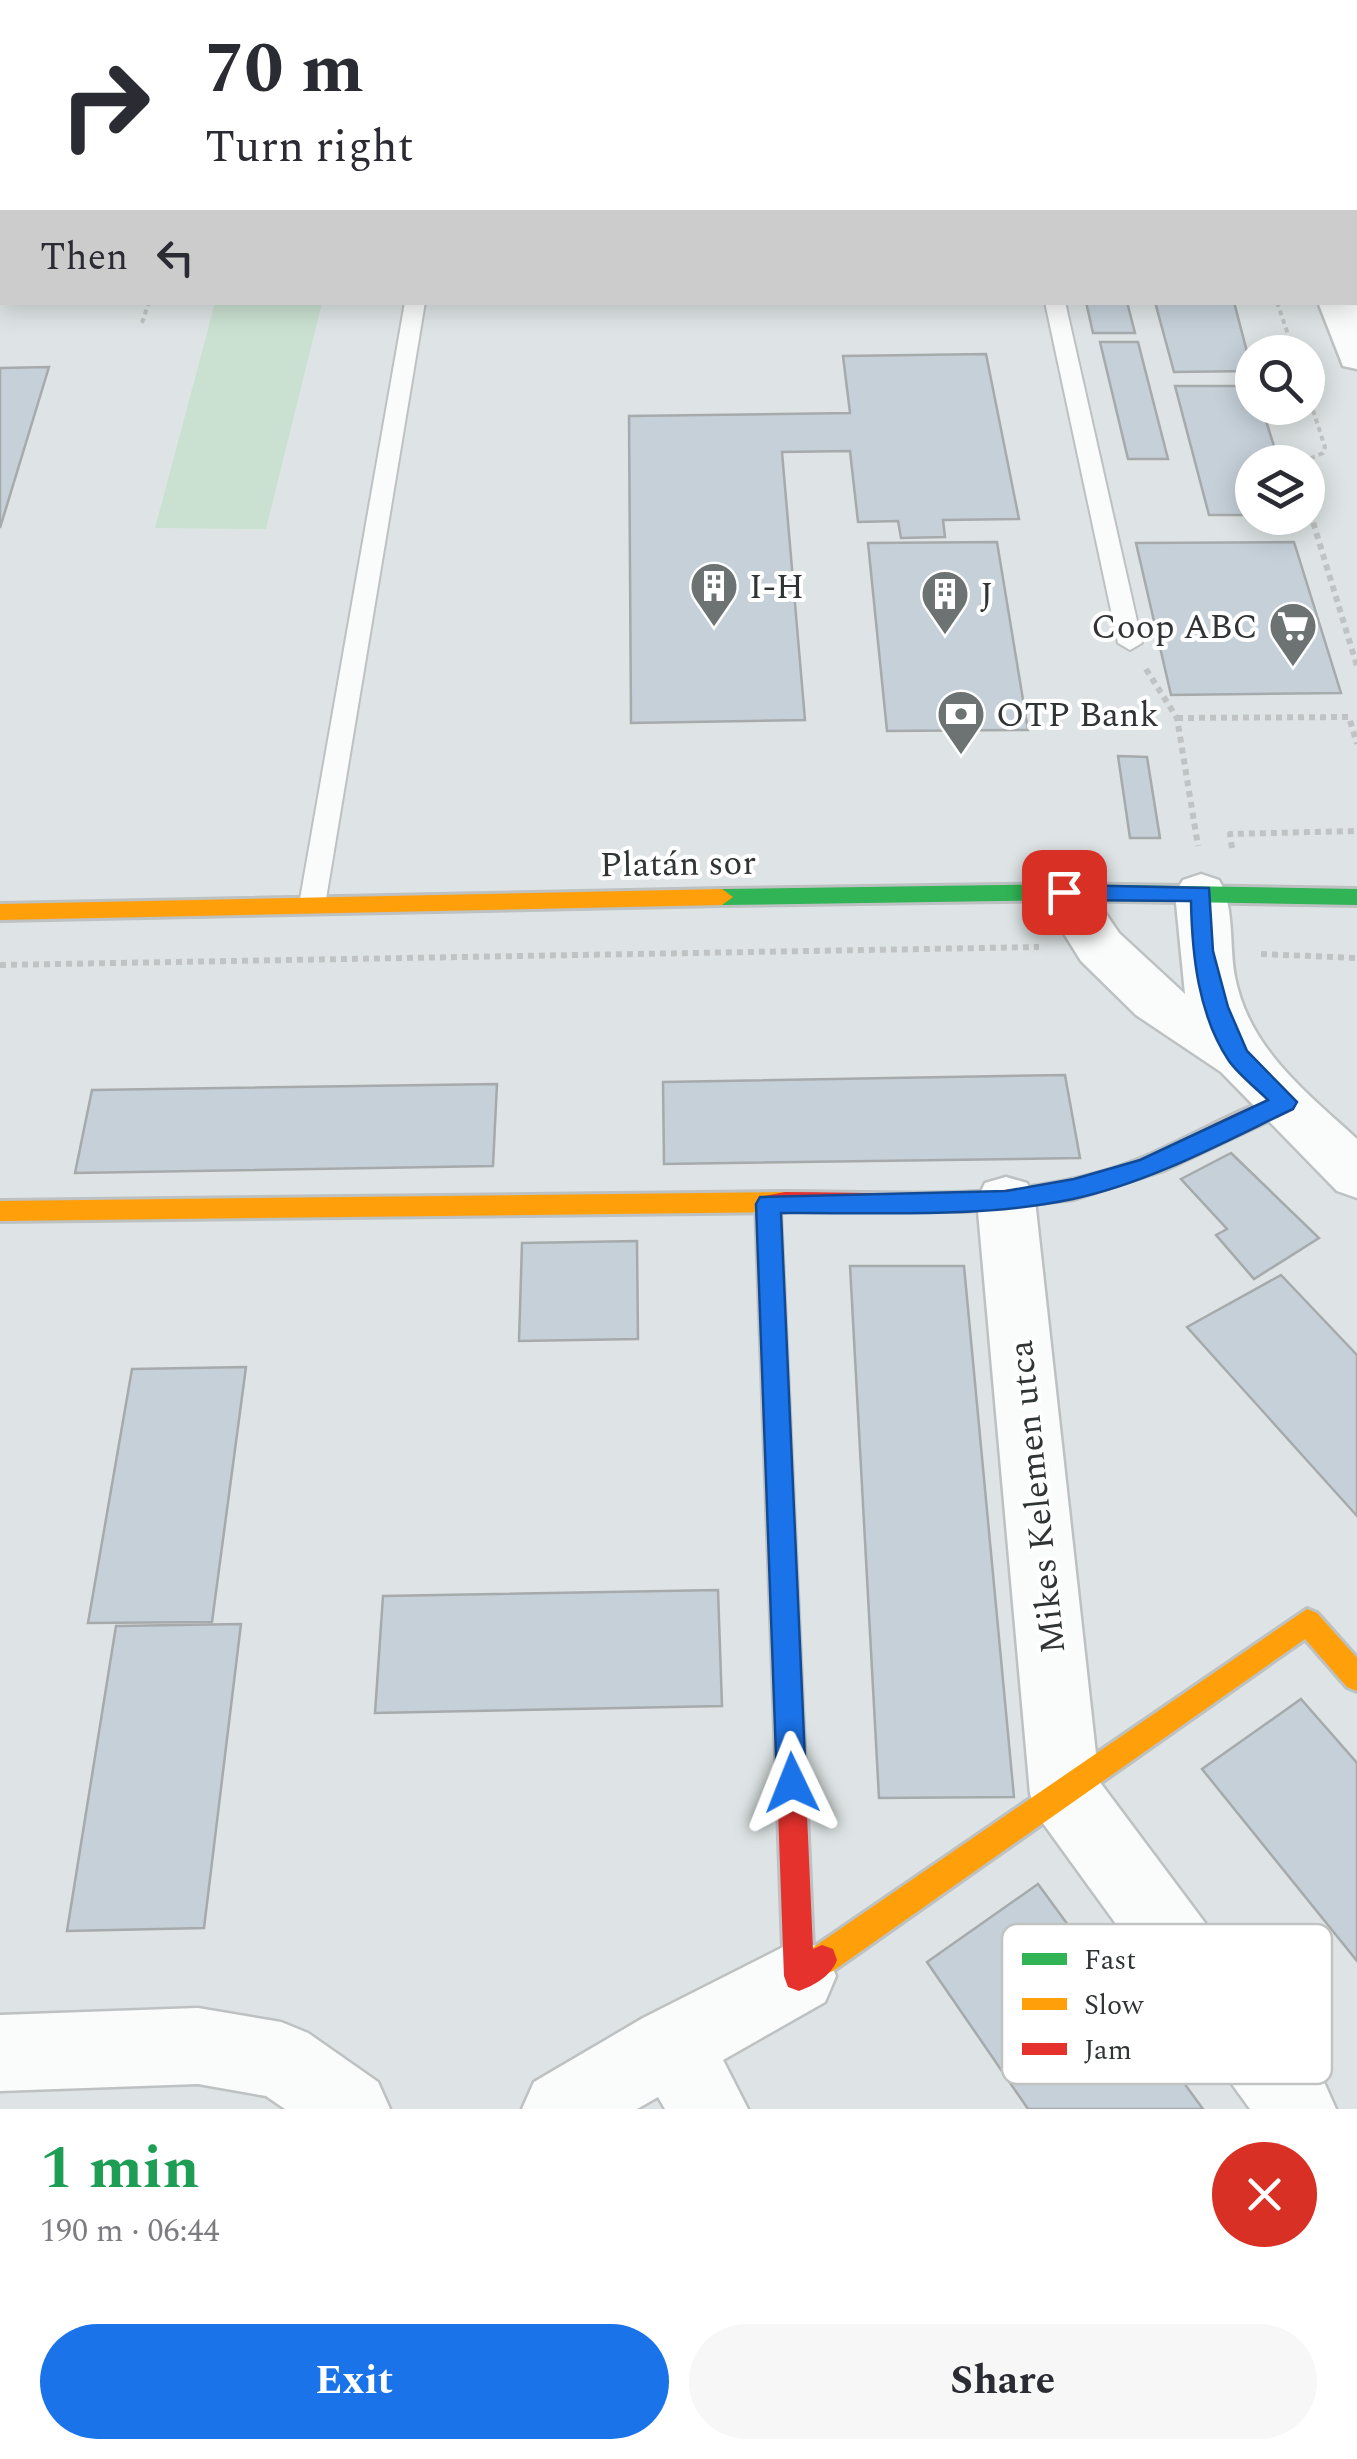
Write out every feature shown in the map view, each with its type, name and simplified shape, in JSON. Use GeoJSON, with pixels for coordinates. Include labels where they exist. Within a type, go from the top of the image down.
{"type":"FeatureCollection","features":[{"type":"Feature","properties":{"kind":"street"},"geometry":{"type":"LineString","coordinates":[[1338,305],[1357,357]]}},
{"type":"Feature","properties":{"kind":"street","name":"Platán sor"},"geometry":{"type":"LineString","coordinates":[[0,912],[1064,892],[1216,878],[1357,898]]}},
{"type":"Feature","properties":{"kind":"street"},"geometry":{"type":"LineString","coordinates":[[1216,878],[1202,951],[1216,1007],[1238,1056]]}},
{"type":"Feature","properties":{"kind":"street"},"geometry":{"type":"LineString","coordinates":[[1064,892],[1100,947],[1155,1001],[1238,1056],[1357,1175]]}},
{"type":"Feature","properties":{"kind":"street"},"geometry":{"type":"LineString","coordinates":[[0,1211],[1006,1200],[1074,1189],[1147,1168],[1285,1102]]}},
{"type":"Feature","properties":{"kind":"street","name":"Mikes Kelemen utca"},"geometry":{"type":"LineString","coordinates":[[1006,1200],[1065,1794]]}},
{"type":"Feature","properties":{"kind":"street"},"geometry":{"type":"LineString","coordinates":[[768,1204],[799,1976]]}},
{"type":"Feature","properties":{"kind":"street"},"geometry":{"type":"LineString","coordinates":[[560,2109],[799,1976],[1307,1622],[1357,1678]]}},
{"type":"Feature","properties":{"kind":"street"},"geometry":{"type":"LineString","coordinates":[[1065,1794],[1161,1924]]}},
{"type":"Feature","properties":{"kind":"street"},"geometry":{"type":"LineString","coordinates":[[0,2053],[198,2046],[281,2060],[351,2109]]}},
{"type":"Feature","properties":{"kind":"street"},"geometry":{"type":"LineString","coordinates":[[670,2046],[709,2109]]}},
{"type":"Feature","properties":{"kind":"street"},"geometry":{"type":"LineString","coordinates":[[1279,2084],[1297,2109]]}},
{"type":"Feature","properties":{"kind":"lane"},"geometry":{"type":"LineString","coordinates":[[312,905],[413,305]]}},
{"type":"Feature","properties":{"kind":"lane"},"geometry":{"type":"LineString","coordinates":[[1056,305],[1130,643]]}},
{"type":"Feature","properties":{"kind":"path"},"geometry":{"type":"LineString","coordinates":[[142,323],[148,305]]}},
{"type":"Feature","properties":{"kind":"path"},"geometry":{"type":"LineString","coordinates":[[1278,305],[1288,335]]}},
{"type":"Feature","properties":{"kind":"path"},"geometry":{"type":"LineString","coordinates":[[1317,535],[1357,666]]}},
{"type":"Feature","properties":{"kind":"path"},"geometry":{"type":"LineString","coordinates":[[1130,643],[1177,718],[1216,878]]}},
{"type":"Feature","properties":{"kind":"path"},"geometry":{"type":"LineString","coordinates":[[1177,718],[1350,717],[1357,744]]}},
{"type":"Feature","properties":{"kind":"path"},"geometry":{"type":"LineString","coordinates":[[1216,878],[1232,847],[1230,834],[1357,831]]}},
{"type":"Feature","properties":{"kind":"path"},"geometry":{"type":"LineString","coordinates":[[0,965],[1100,947]]}},
{"type":"Feature","properties":{"kind":"path"},"geometry":{"type":"LineString","coordinates":[[1202,951],[1357,958]]}},
{"type":"Feature","properties":{"kind":"green space"},"geometry":{"type":"Polygon","coordinates":[[[214,305],[322,305],[266,529],[155,528],[214,305]]]}},
{"type":"Feature","properties":{"kind":"building"},"geometry":{"type":"Polygon","coordinates":[[[1087,305],[1128,305],[1135,333],[1093,333],[1087,305]]]}},
{"type":"Feature","properties":{"kind":"building"},"geometry":{"type":"Polygon","coordinates":[[[1156,305],[1235,305],[1243,335],[1235,335],[1235,371],[1174,372],[1156,305]]]}},
{"type":"Feature","properties":{"kind":"building"},"geometry":{"type":"Polygon","coordinates":[[[1100,342],[1138,342],[1168,459],[1128,459],[1100,342]]]}},
{"type":"Feature","properties":{"kind":"building","name":"I-H"},"geometry":{"type":"Polygon","coordinates":[[[986,354],[1019,519],[943,520],[945,537],[901,538],[898,521],[858,522],[850,451],[782,452],[805,720],[631,723],[629,416],[850,413],[843,356],[986,354]]]}},
{"type":"Feature","properties":{"kind":"building"},"geometry":{"type":"Polygon","coordinates":[[[49,367],[0,528],[0,368],[49,367]]]}},
{"type":"Feature","properties":{"kind":"building"},"geometry":{"type":"Polygon","coordinates":[[[1175,386],[1235,386],[1235,425],[1267,425],[1274,445],[1235,445],[1235,515],[1209,515],[1175,386]]]}},
{"type":"Feature","properties":{"kind":"building","name":"J"},"geometry":{"type":"Polygon","coordinates":[[[997,542],[1028,730],[887,731],[868,543],[997,542]]]}},
{"type":"Feature","properties":{"kind":"building"},"geometry":{"type":"Polygon","coordinates":[[[1294,542],[1341,693],[1171,695],[1136,543],[1294,542]]]}},
{"type":"Feature","properties":{"kind":"building"},"geometry":{"type":"Polygon","coordinates":[[[1118,756],[1147,757],[1160,838],[1130,838],[1118,756]]]}},
{"type":"Feature","properties":{"kind":"building"},"geometry":{"type":"Polygon","coordinates":[[[1065,1075],[1080,1158],[664,1164],[663,1082],[1065,1075]]]}},
{"type":"Feature","properties":{"kind":"building"},"geometry":{"type":"Polygon","coordinates":[[[497,1084],[493,1166],[75,1173],[92,1090],[497,1084]]]}},
{"type":"Feature","properties":{"kind":"building"},"geometry":{"type":"Polygon","coordinates":[[[1231,1153],[1319,1238],[1254,1279],[1216,1235],[1227,1229],[1181,1179],[1231,1153]]]}},
{"type":"Feature","properties":{"kind":"building"},"geometry":{"type":"Polygon","coordinates":[[[637,1241],[638,1339],[519,1341],[522,1243],[637,1241]]]}},
{"type":"Feature","properties":{"kind":"building"},"geometry":{"type":"Polygon","coordinates":[[[850,1266],[964,1266],[1014,1797],[879,1798],[850,1266]]]}},
{"type":"Feature","properties":{"kind":"building"},"geometry":{"type":"Polygon","coordinates":[[[1281,1275],[1357,1355],[1357,1516],[1187,1327],[1281,1275]]]}},
{"type":"Feature","properties":{"kind":"building"},"geometry":{"type":"Polygon","coordinates":[[[246,1367],[212,1622],[88,1623],[132,1369],[246,1367]]]}},
{"type":"Feature","properties":{"kind":"building"},"geometry":{"type":"Polygon","coordinates":[[[718,1590],[722,1706],[375,1713],[383,1596],[718,1590]]]}},
{"type":"Feature","properties":{"kind":"building"},"geometry":{"type":"Polygon","coordinates":[[[241,1624],[204,1928],[67,1931],[116,1626],[241,1624]]]}},
{"type":"Feature","properties":{"kind":"building"},"geometry":{"type":"Polygon","coordinates":[[[1301,1699],[1357,1763],[1357,1961],[1332,1930],[1332,1924],[1327,1924],[1202,1769],[1301,1699]]]}},
{"type":"Feature","properties":{"kind":"building"},"geometry":{"type":"Polygon","coordinates":[[[1038,1884],[1067,1924],[1002,1924],[1002,2071],[927,1962],[1038,1884]]]}},
{"type":"Feature","properties":{"kind":"building"},"geometry":{"type":"Polygon","coordinates":[[[1011,2084],[1185,2084],[1203,2109],[1028,2109],[1011,2084]]]}},
{"type":"Feature","properties":{"kind":"traffic: fast"},"geometry":{"type":"LineString","coordinates":[[722,897],[1064,892],[1357,897]]}},
{"type":"Feature","properties":{"kind":"traffic: slow"},"geometry":{"type":"LineString","coordinates":[[0,912],[722,897]]}},
{"type":"Feature","properties":{"kind":"traffic: slow"},"geometry":{"type":"LineString","coordinates":[[0,1211],[785,1202]]}},
{"type":"Feature","properties":{"kind":"traffic: slow"},"geometry":{"type":"LineString","coordinates":[[822,1960],[1307,1622],[1357,1678]]}},
{"type":"Feature","properties":{"kind":"traffic: jam"},"geometry":{"type":"LineString","coordinates":[[785,1202],[966,1202],[1074,1189],[1156,1163],[1285,1103]]}},
{"type":"Feature","properties":{"kind":"traffic: jam"},"geometry":{"type":"LineString","coordinates":[[768,1204],[799,1976],[822,1960]]}},
{"type":"Feature","properties":{"kind":"place","name":"I-H"},"geometry":{"type":"Point","coordinates":[714,628]}},
{"type":"Feature","properties":{"kind":"place","name":"J"},"geometry":{"type":"Point","coordinates":[945,636]}},
{"type":"Feature","properties":{"kind":"place","name":"Coop ABC"},"geometry":{"type":"Point","coordinates":[1293,668]}},
{"type":"Feature","properties":{"kind":"place","name":"OTP Bank"},"geometry":{"type":"Point","coordinates":[961,756]}},
{"type":"Feature","properties":{"kind":"route"},"geometry":{"type":"LineString","coordinates":[[792,1783],[768,1204],[1006,1200],[1074,1189],[1147,1168],[1285,1102],[1238,1056],[1216,1007],[1202,951],[1201,893],[1064,892]]}}]}
